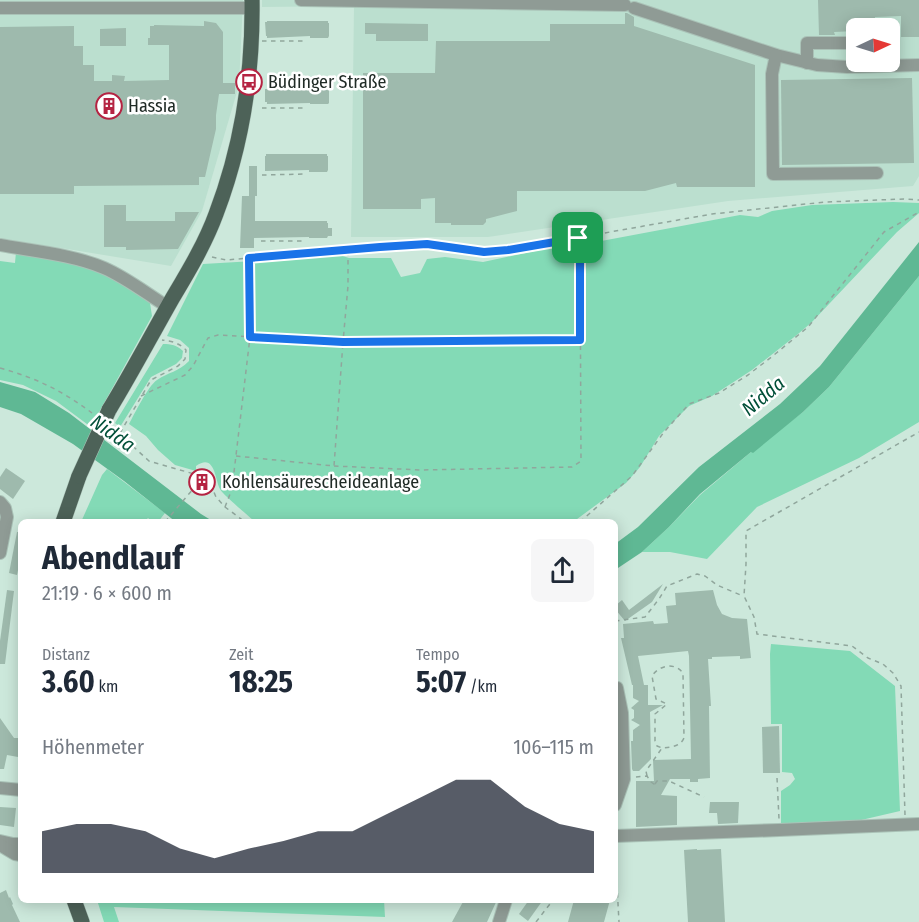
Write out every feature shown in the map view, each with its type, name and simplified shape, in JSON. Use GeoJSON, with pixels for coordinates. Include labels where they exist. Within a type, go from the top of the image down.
{"type":"FeatureCollection","features":[{"type":"Feature","properties":{"kind":"main road"},"geometry":{"type":"LineString","coordinates":[[64,519],[102,412],[203,251],[225,188],[241,128],[249,82],[252,4]]}},
{"type":"Feature","properties":{"kind":"main road"},"geometry":{"type":"LineString","coordinates":[[75,903],[82,922]]}},
{"type":"Feature","properties":{"kind":"street"},"geometry":{"type":"LineString","coordinates":[[301,0],[488,1],[629,7],[807,63],[833,67],[919,65]]}},
{"type":"Feature","properties":{"kind":"street"},"geometry":{"type":"LineString","coordinates":[[0,8],[117,4],[252,4]]}},
{"type":"Feature","properties":{"kind":"street"},"geometry":{"type":"LineString","coordinates":[[807,63],[807,43],[846,43]]}},
{"type":"Feature","properties":{"kind":"street"},"geometry":{"type":"LineString","coordinates":[[776,55],[772,74],[773,174],[877,173]]}},
{"type":"Feature","properties":{"kind":"street"},"geometry":{"type":"LineString","coordinates":[[0,245],[101,267],[115,273],[168,307]]}},
{"type":"Feature","properties":{"kind":"street"},"geometry":{"type":"LineString","coordinates":[[0,502],[5,508],[7,517],[0,553]]}},
{"type":"Feature","properties":{"kind":"street"},"geometry":{"type":"LineString","coordinates":[[618,694],[622,713],[624,779],[618,796]]}},
{"type":"Feature","properties":{"kind":"street"},"geometry":{"type":"LineString","coordinates":[[0,788],[18,790]]}},
{"type":"Feature","properties":{"kind":"street"},"geometry":{"type":"LineString","coordinates":[[618,836],[919,824]]}},
{"type":"Feature","properties":{"kind":"street"},"geometry":{"type":"LineString","coordinates":[[0,843],[18,844]]}},
{"type":"Feature","properties":{"kind":"street"},"geometry":{"type":"LineString","coordinates":[[0,843],[18,854]]}},
{"type":"Feature","properties":{"kind":"street"},"geometry":{"type":"LineString","coordinates":[[499,922],[505,903]]}},
{"type":"Feature","properties":{"kind":"path"},"geometry":{"type":"LineString","coordinates":[[262,41],[306,41]]}},
{"type":"Feature","properties":{"kind":"path"},"geometry":{"type":"LineString","coordinates":[[262,108],[306,108]]}},
{"type":"Feature","properties":{"kind":"path"},"geometry":{"type":"LineString","coordinates":[[262,175],[306,174]]}},
{"type":"Feature","properties":{"kind":"path"},"geometry":{"type":"LineString","coordinates":[[203,251],[226,260],[427,244],[484,252],[508,250],[712,214],[825,202],[919,200]]}},
{"type":"Feature","properties":{"kind":"path"},"geometry":{"type":"LineString","coordinates":[[583,519],[632,476],[664,432],[689,404],[718,393],[748,375],[808,327],[884,232],[919,212]]}},
{"type":"Feature","properties":{"kind":"path"},"geometry":{"type":"LineString","coordinates":[[236,456],[334,466],[422,470],[572,467],[581,461],[580,238]]}},
{"type":"Feature","properties":{"kind":"path"},"geometry":{"type":"LineString","coordinates":[[261,241],[305,241]]}},
{"type":"Feature","properties":{"kind":"path"},"geometry":{"type":"LineString","coordinates":[[334,466],[348,286],[348,250]]}},
{"type":"Feature","properties":{"kind":"path"},"geometry":{"type":"LineString","coordinates":[[225,507],[232,489],[250,337],[249,258]]}},
{"type":"Feature","properties":{"kind":"path"},"geometry":{"type":"LineString","coordinates":[[141,396],[185,375],[208,338],[218,335],[343,342],[580,340]]}},
{"type":"Feature","properties":{"kind":"path"},"geometry":{"type":"LineString","coordinates":[[120,433],[151,380],[178,366],[185,359],[186,350],[180,344],[161,340]]}},
{"type":"Feature","properties":{"kind":"path"},"geometry":{"type":"LineString","coordinates":[[0,368],[37,380],[102,412]]}},
{"type":"Feature","properties":{"kind":"path"},"geometry":{"type":"LineString","coordinates":[[111,427],[148,461],[208,478],[216,497],[241,519]]}},
{"type":"Feature","properties":{"kind":"path"},"geometry":{"type":"LineString","coordinates":[[906,825],[901,686],[893,673],[883,664],[868,658],[852,646],[757,634],[754,617],[744,596],[746,531],[919,432]]}},
{"type":"Feature","properties":{"kind":"path"},"geometry":{"type":"LineString","coordinates":[[168,519],[194,488],[193,483],[198,475]]}},
{"type":"Feature","properties":{"kind":"path"},"geometry":{"type":"LineString","coordinates":[[618,621],[645,617],[667,586],[697,574],[744,596]]}},
{"type":"Feature","properties":{"kind":"path"},"geometry":{"type":"LineString","coordinates":[[662,748],[657,746],[655,741],[655,714],[667,704],[656,699],[652,676],[661,667],[673,666],[679,668],[683,673],[684,738],[676,746],[662,748],[646,771],[647,776],[656,785],[658,781],[669,781],[704,797]]}},
{"type":"Feature","properties":{"kind":"path"},"geometry":{"type":"LineString","coordinates":[[624,779],[647,776]]}},
{"type":"Feature","properties":{"kind":"path"},"geometry":{"type":"LineString","coordinates":[[777,778],[779,830]]}},
{"type":"Feature","properties":{"kind":"path"},"geometry":{"type":"LineString","coordinates":[[536,922],[551,903]]}},
{"type":"Feature","properties":{"kind":"path"},"geometry":{"type":"LineString","coordinates":[[618,903],[619,922]]}},
{"type":"Feature","properties":{"kind":"shaded area"},"geometry":{"type":"Polygon","coordinates":[[[0,0],[243,0],[239,85],[202,211],[171,266],[0,238],[0,0]]]}},
{"type":"Feature","properties":{"kind":"shaded area"},"geometry":{"type":"Polygon","coordinates":[[[262,0],[919,0],[919,176],[913,186],[728,201],[488,237],[351,237],[354,6],[262,7],[262,0]]]}},
{"type":"Feature","properties":{"kind":"shaded area"},"geometry":{"type":"Polygon","coordinates":[[[919,203],[919,213],[897,232],[812,322],[752,370],[712,396],[689,406],[659,436],[640,467],[626,483],[577,519],[252,519],[222,492],[211,465],[207,462],[202,463],[196,466],[196,471],[175,465],[146,436],[129,424],[153,383],[189,361],[189,348],[180,340],[167,336],[203,264],[333,253],[349,258],[391,258],[401,277],[420,273],[427,259],[445,257],[483,262],[559,246],[580,245],[740,215],[758,217],[772,211],[812,205],[919,203]]]}},
{"type":"Feature","properties":{"kind":"shaded area"},"geometry":{"type":"Polygon","coordinates":[[[919,242],[919,276],[829,387],[803,412],[700,494],[642,552],[618,568],[618,542],[638,527],[699,467],[780,404],[820,366],[919,242]]]}},
{"type":"Feature","properties":{"kind":"shaded area"},"geometry":{"type":"Polygon","coordinates":[[[16,252],[93,267],[150,303],[152,316],[91,427],[56,401],[23,385],[0,380],[0,261],[15,263],[16,252]]]}},
{"type":"Feature","properties":{"kind":"shaded area"},"geometry":{"type":"Polygon","coordinates":[[[919,276],[919,422],[859,458],[757,507],[707,559],[670,552],[642,552],[700,495],[803,412],[829,387],[919,276]]]}},
{"type":"Feature","properties":{"kind":"shaded area"},"geometry":{"type":"Polygon","coordinates":[[[163,344],[174,345],[181,349],[182,358],[176,364],[151,377],[120,427],[115,423],[163,344]]]}},
{"type":"Feature","properties":{"kind":"shaded area"},"geometry":{"type":"Polygon","coordinates":[[[0,382],[35,392],[69,413],[209,519],[172,519],[73,444],[21,414],[0,407],[0,382]]]}},
{"type":"Feature","properties":{"kind":"shaded area"},"geometry":{"type":"Polygon","coordinates":[[[107,469],[165,513],[160,519],[82,519],[102,475],[107,469]]]}},
{"type":"Feature","properties":{"kind":"shaded area"},"geometry":{"type":"Polygon","coordinates":[[[771,644],[850,651],[895,686],[900,811],[857,821],[781,825],[781,791],[795,779],[792,773],[782,772],[782,724],[771,724],[771,644]]]}},
{"type":"Feature","properties":{"kind":"shaded area"},"geometry":{"type":"Polygon","coordinates":[[[98,903],[384,903],[385,917],[114,907],[119,922],[104,922],[98,903]]]}},
{"type":"Feature","properties":{"kind":"building"},"geometry":{"type":"Polygon","coordinates":[[[818,0],[919,0],[919,37],[901,37],[901,16],[846,18],[846,31],[834,32],[835,35],[819,35],[818,0]]]}},
{"type":"Feature","properties":{"kind":"building"},"geometry":{"type":"Polygon","coordinates":[[[625,13],[634,17],[634,26],[755,65],[755,187],[677,187],[676,183],[645,191],[517,191],[517,211],[486,219],[483,225],[435,223],[435,198],[421,199],[421,209],[363,209],[363,73],[435,73],[436,41],[550,41],[550,24],[625,24],[625,13]]]}},
{"type":"Feature","properties":{"kind":"building","name":"Hassia"},"geometry":{"type":"Polygon","coordinates":[[[204,21],[216,23],[223,32],[223,83],[235,83],[235,94],[219,94],[216,129],[205,177],[199,177],[199,185],[74,186],[74,194],[0,194],[0,27],[74,26],[74,46],[83,46],[83,65],[94,65],[94,81],[112,81],[112,75],[125,76],[124,81],[169,80],[169,45],[148,45],[150,26],[204,26],[204,21]]]}},
{"type":"Feature","properties":{"kind":"building"},"geometry":{"type":"Polygon","coordinates":[[[328,21],[329,36],[328,38],[310,38],[310,36],[267,38],[265,22],[328,21]]]}},
{"type":"Feature","properties":{"kind":"building"},"geometry":{"type":"Polygon","coordinates":[[[365,23],[428,24],[428,41],[376,41],[376,34],[365,34],[365,23]]]}},
{"type":"Feature","properties":{"kind":"building"},"geometry":{"type":"Polygon","coordinates":[[[126,28],[126,46],[100,46],[100,29],[126,28]]]}},
{"type":"Feature","properties":{"kind":"building"},"geometry":{"type":"Polygon","coordinates":[[[912,78],[914,163],[782,165],[781,80],[912,78]]]}},
{"type":"Feature","properties":{"kind":"building"},"geometry":{"type":"Polygon","coordinates":[[[267,87],[327,87],[329,103],[267,104],[265,89],[267,87]]]}},
{"type":"Feature","properties":{"kind":"building"},"geometry":{"type":"Polygon","coordinates":[[[266,154],[327,154],[328,170],[327,172],[265,171],[266,154]]]}},
{"type":"Feature","properties":{"kind":"building"},"geometry":{"type":"Polygon","coordinates":[[[249,166],[257,166],[257,196],[249,196],[249,166]]]}},
{"type":"Feature","properties":{"kind":"building"},"geometry":{"type":"Polygon","coordinates":[[[242,196],[255,196],[255,221],[327,221],[328,228],[332,228],[332,236],[327,238],[254,238],[254,248],[240,248],[242,196]]]}},
{"type":"Feature","properties":{"kind":"building"},"geometry":{"type":"Polygon","coordinates":[[[104,205],[126,205],[126,221],[175,221],[175,212],[199,212],[178,249],[126,250],[126,247],[104,247],[104,205]]]}},
{"type":"Feature","properties":{"kind":"building"},"geometry":{"type":"Polygon","coordinates":[[[6,468],[25,481],[13,499],[0,489],[0,477],[6,468]]]}},
{"type":"Feature","properties":{"kind":"building"},"geometry":{"type":"Polygon","coordinates":[[[17,532],[18,532],[17,575],[9,573],[17,532]]]}},
{"type":"Feature","properties":{"kind":"building"},"geometry":{"type":"Polygon","coordinates":[[[663,584],[652,602],[625,621],[618,613],[618,603],[622,600],[629,610],[663,584]]]}},
{"type":"Feature","properties":{"kind":"building"},"geometry":{"type":"Polygon","coordinates":[[[7,590],[14,591],[5,664],[0,664],[0,641],[7,590]]]}},
{"type":"Feature","properties":{"kind":"building"},"geometry":{"type":"Polygon","coordinates":[[[713,590],[722,614],[732,618],[747,619],[751,658],[740,659],[740,656],[708,659],[711,706],[709,706],[710,778],[698,779],[698,782],[690,782],[690,779],[670,779],[661,795],[677,796],[677,825],[636,827],[636,781],[654,781],[653,760],[691,759],[689,656],[688,651],[638,656],[644,685],[648,685],[648,705],[663,705],[650,712],[651,759],[639,771],[633,771],[631,741],[633,741],[633,730],[640,725],[631,720],[634,718],[634,710],[631,708],[639,701],[633,698],[633,685],[621,638],[624,638],[623,624],[653,621],[654,624],[668,623],[666,606],[676,605],[675,593],[713,590]]]}},
{"type":"Feature","properties":{"kind":"building"},"geometry":{"type":"Polygon","coordinates":[[[0,718],[14,738],[18,738],[18,757],[7,755],[4,769],[0,769],[0,718]]]}},
{"type":"Feature","properties":{"kind":"building"},"geometry":{"type":"Polygon","coordinates":[[[779,726],[780,773],[763,773],[762,727],[779,726]]]}},
{"type":"Feature","properties":{"kind":"building"},"geometry":{"type":"Polygon","coordinates":[[[710,802],[739,802],[738,823],[718,824],[717,813],[709,813],[710,802]]]}},
{"type":"Feature","properties":{"kind":"building"},"geometry":{"type":"Polygon","coordinates":[[[0,807],[16,808],[14,827],[0,825],[0,807]]]}},
{"type":"Feature","properties":{"kind":"building"},"geometry":{"type":"Polygon","coordinates":[[[721,849],[725,922],[688,922],[684,850],[721,849]]]}},
{"type":"Feature","properties":{"kind":"building"},"geometry":{"type":"Polygon","coordinates":[[[6,890],[20,922],[0,922],[0,893],[6,890]]]}},
{"type":"Feature","properties":{"kind":"building"},"geometry":{"type":"Polygon","coordinates":[[[462,903],[496,903],[487,922],[452,922],[462,903]]]}},
{"type":"Feature","properties":{"kind":"building"},"geometry":{"type":"Polygon","coordinates":[[[527,903],[541,903],[528,921],[519,914],[527,903]]]}},
{"type":"Feature","properties":{"kind":"building"},"geometry":{"type":"Polygon","coordinates":[[[573,903],[609,903],[604,922],[568,922],[573,903]]]}},
{"type":"Feature","properties":{"kind":"place","name":"Büdinger Straße"},"geometry":{"type":"Point","coordinates":[249,82]}},
{"type":"Feature","properties":{"kind":"place","name":"Hassia"},"geometry":{"type":"Point","coordinates":[109,106]}},
{"type":"Feature","properties":{"kind":"place","name":"Kohlensäurescheideanlage"},"geometry":{"type":"Point","coordinates":[202,482]}},
{"type":"Feature","properties":{"kind":"route"},"geometry":{"type":"LineString","coordinates":[[578,238],[580,238],[580,340],[343,342],[250,337],[249,258],[427,244],[484,252],[578,238]]}},
{"type":"Feature","properties":{"kind":"water label","name":"Nidda"},"geometry":{"type":"Point","coordinates":[763,396]}},
{"type":"Feature","properties":{"kind":"water label","name":"Nidda"},"geometry":{"type":"Point","coordinates":[113,433]}}]}
